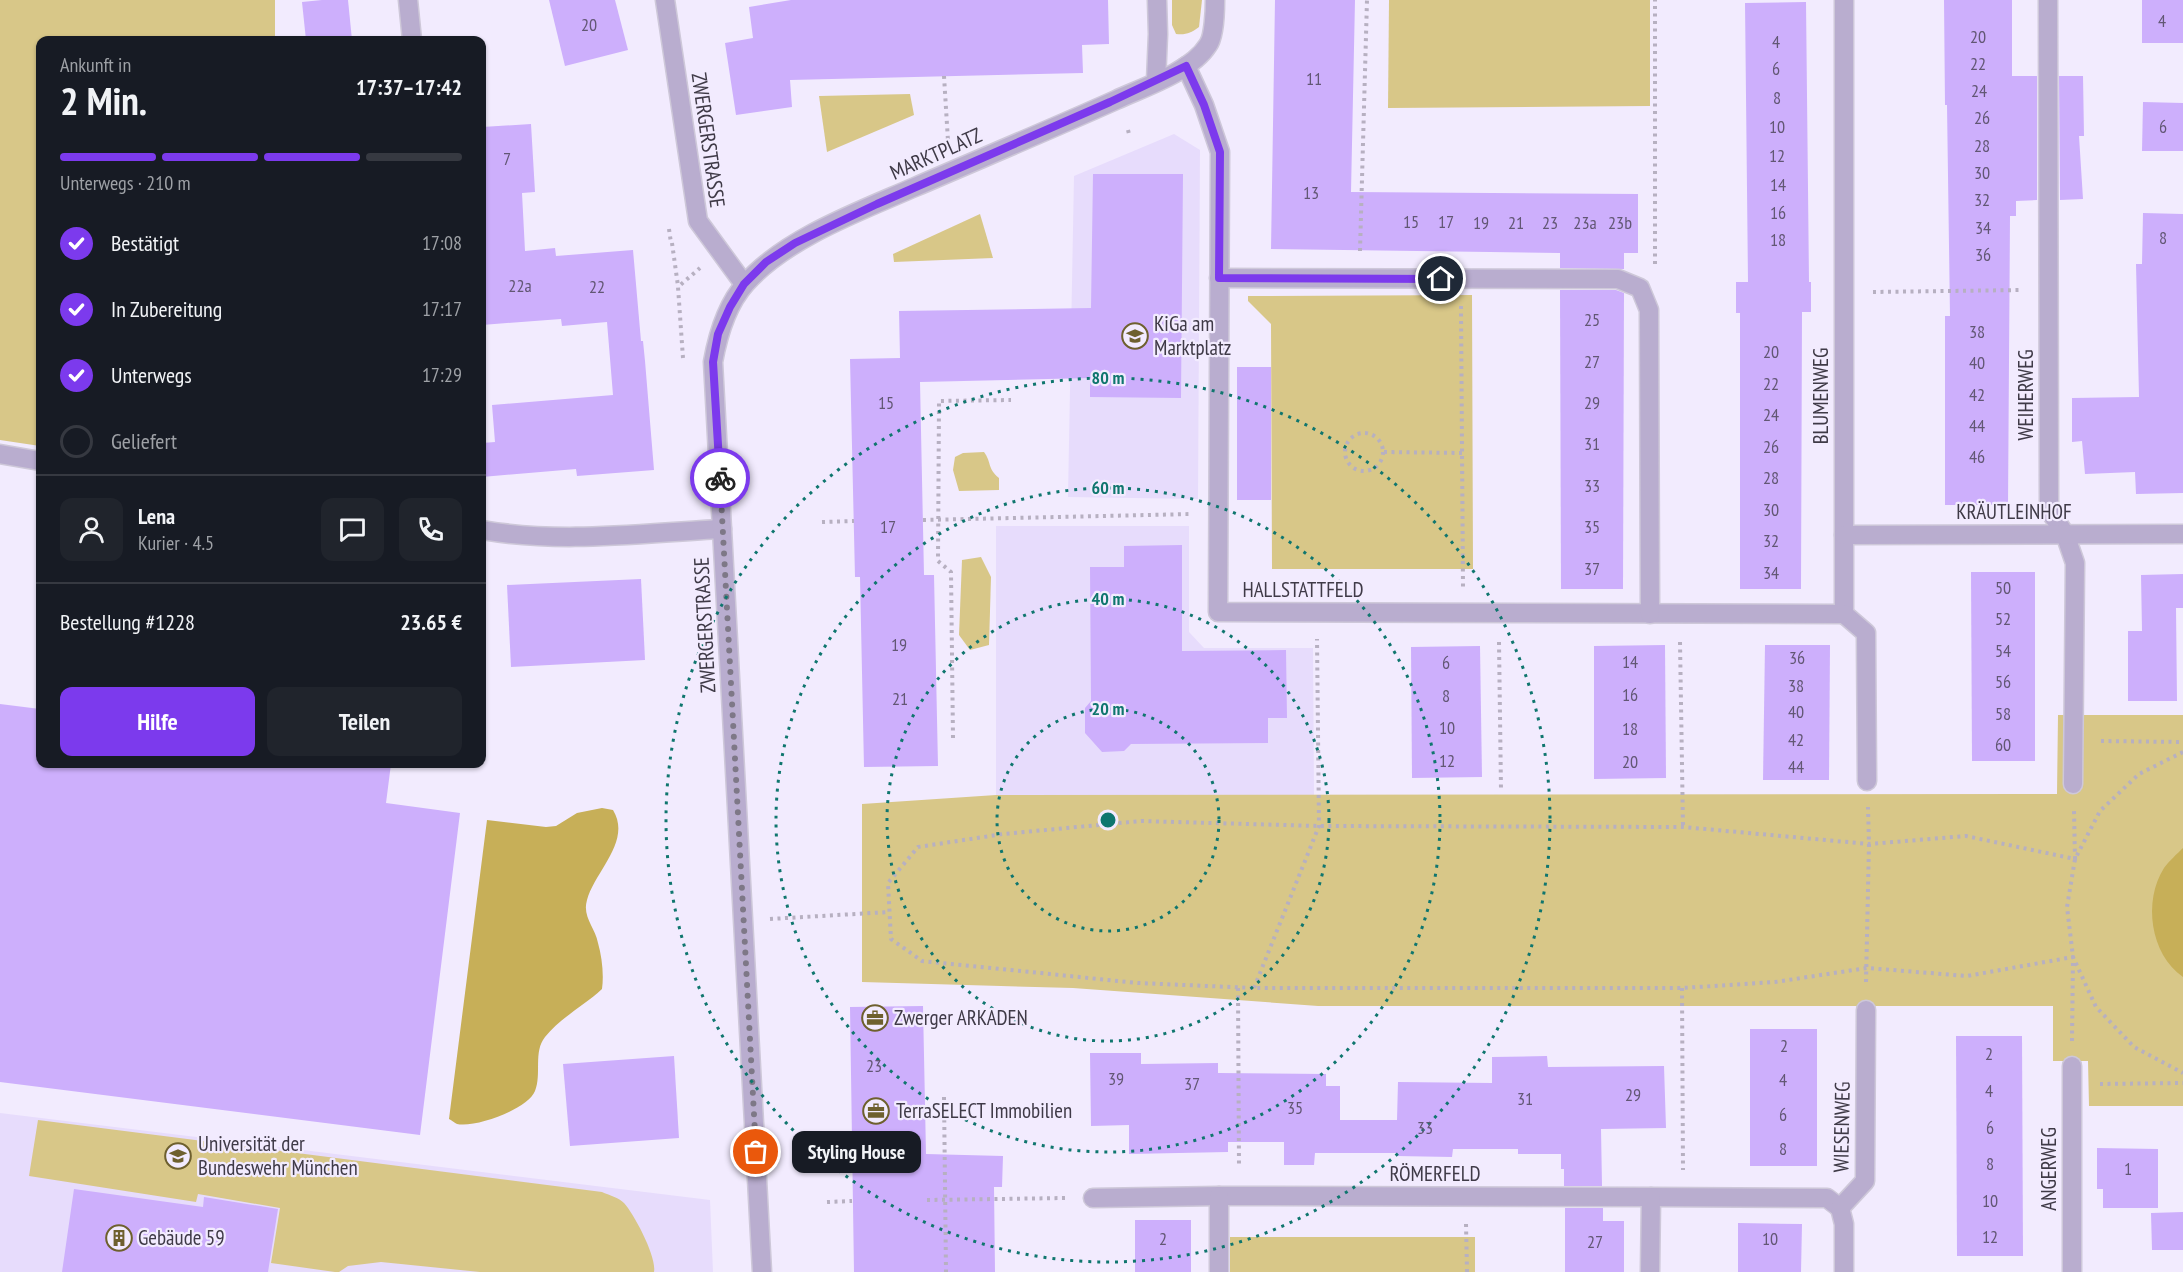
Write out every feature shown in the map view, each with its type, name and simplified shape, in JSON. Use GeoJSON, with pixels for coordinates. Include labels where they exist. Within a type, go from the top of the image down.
{"type":"FeatureCollection","features":[{"type":"Feature","properties":{"kind":"street"},"geometry":{"type":"LineString","coordinates":[[408,0],[412,36]]}},
{"type":"Feature","properties":{"kind":"street","name":"ZWERGERSTRASSE"},"geometry":{"type":"LineString","coordinates":[[665,0],[698,221],[744,284],[730,307],[718,334],[713,362],[762,1272]]}},
{"type":"Feature","properties":{"kind":"street"},"geometry":{"type":"LineString","coordinates":[[1156,81],[1157,0]]}},
{"type":"Feature","properties":{"kind":"street","name":"MARKTPLATZ"},"geometry":{"type":"LineString","coordinates":[[744,284],[766,262],[795,243],[1186,66],[1210,44],[1215,0]]}},
{"type":"Feature","properties":{"kind":"street","name":"BLUMENWEG"},"geometry":{"type":"LineString","coordinates":[[1844,0],[1844,614]]}},
{"type":"Feature","properties":{"kind":"street","name":"WEIHERWEG"},"geometry":{"type":"LineString","coordinates":[[2048,0],[2049,510],[2065,534],[2075,563],[2073,784]]}},
{"type":"Feature","properties":{"kind":"street","name":"HALLSTATTFELD"},"geometry":{"type":"LineString","coordinates":[[1186,66],[1204,105],[1220,152],[1218,612],[1844,614]]}},
{"type":"Feature","properties":{"kind":"street"},"geometry":{"type":"LineString","coordinates":[[1219,278],[1618,279],[1640,288],[1649,310],[1650,614]]}},
{"type":"Feature","properties":{"kind":"street"},"geometry":{"type":"LineString","coordinates":[[0,454],[36,461]]}},
{"type":"Feature","properties":{"kind":"street"},"geometry":{"type":"LineString","coordinates":[[486,531],[504,534],[578,538],[723,529]]}},
{"type":"Feature","properties":{"kind":"street","name":"KRÄUTLEINHOF"},"geometry":{"type":"LineString","coordinates":[[1844,535],[2183,534]]}},
{"type":"Feature","properties":{"kind":"street"},"geometry":{"type":"LineString","coordinates":[[1844,614],[1866,633],[1867,781]]}},
{"type":"Feature","properties":{"kind":"street","name":"WIESENWEG"},"geometry":{"type":"LineString","coordinates":[[1840,1208],[1865,1181],[1866,1010]]}},
{"type":"Feature","properties":{"kind":"street","name":"ANGERWEG"},"geometry":{"type":"LineString","coordinates":[[2072,1066],[2072,1272]]}},
{"type":"Feature","properties":{"kind":"street"},"geometry":{"type":"LineString","coordinates":[[1219,1196],[1219,1272]]}},
{"type":"Feature","properties":{"kind":"street","name":"RÖMERFELD"},"geometry":{"type":"LineString","coordinates":[[1094,1198],[1240,1196],[1827,1198],[1840,1208]]}},
{"type":"Feature","properties":{"kind":"street"},"geometry":{"type":"LineString","coordinates":[[1650,1272],[1651,1197]]}},
{"type":"Feature","properties":{"kind":"street"},"geometry":{"type":"LineString","coordinates":[[1840,1208],[1844,1224],[1844,1272]]}},
{"type":"Feature","properties":{"kind":"path"},"geometry":{"type":"LineString","coordinates":[[1360,278],[1367,0]]}},
{"type":"Feature","properties":{"kind":"path"},"geometry":{"type":"LineString","coordinates":[[1640,288],[1655,273],[1655,0]]}},
{"type":"Feature","properties":{"kind":"path"},"geometry":{"type":"LineString","coordinates":[[944,76],[948,141]]}},
{"type":"Feature","properties":{"kind":"path"},"geometry":{"type":"LineString","coordinates":[[678,287],[671,243],[698,221]]}},
{"type":"Feature","properties":{"kind":"path"},"geometry":{"type":"LineString","coordinates":[[1461,279],[1463,613]]}},
{"type":"Feature","properties":{"kind":"path"},"geometry":{"type":"LineString","coordinates":[[1844,292],[2049,290]]}},
{"type":"Feature","properties":{"kind":"path"},"geometry":{"type":"LineString","coordinates":[[953,738],[951,572],[938,561],[939,401],[1011,400]]}},
{"type":"Feature","properties":{"kind":"path"},"geometry":{"type":"LineString","coordinates":[[1364,432],[1376,436],[1384,452],[1379,464],[1368,471],[1362,471],[1350,465],[1345,453],[1352,436],[1364,432]]}},
{"type":"Feature","properties":{"kind":"path"},"geometry":{"type":"LineString","coordinates":[[1384,452],[1462,453]]}},
{"type":"Feature","properties":{"kind":"path"},"geometry":{"type":"LineString","coordinates":[[922,520],[1219,513]]}},
{"type":"Feature","properties":{"kind":"path"},"geometry":{"type":"LineString","coordinates":[[822,522],[854,521]]}},
{"type":"Feature","properties":{"kind":"path"},"geometry":{"type":"LineString","coordinates":[[1254,988],[1319,826],[1316,613]]}},
{"type":"Feature","properties":{"kind":"path"},"geometry":{"type":"LineString","coordinates":[[1498,614],[1501,790]]}},
{"type":"Feature","properties":{"kind":"path"},"geometry":{"type":"LineString","coordinates":[[1680,614],[1683,827]]}},
{"type":"Feature","properties":{"kind":"path"},"geometry":{"type":"LineString","coordinates":[[2073,741],[2183,742]]}},
{"type":"Feature","properties":{"kind":"path"},"geometry":{"type":"LineString","coordinates":[[2076,859],[2100,811],[2139,774],[2183,752]]}},
{"type":"Feature","properties":{"kind":"path"},"geometry":{"type":"LineString","coordinates":[[1866,1010],[1869,844],[1867,781]]}},
{"type":"Feature","properties":{"kind":"path"},"geometry":{"type":"LineString","coordinates":[[2072,1066],[2073,957],[2067,907],[2076,859],[2073,784]]}},
{"type":"Feature","properties":{"kind":"path"},"geometry":{"type":"LineString","coordinates":[[2073,957],[1967,976],[1866,968],[1775,982],[1682,988],[1238,988],[1138,983],[922,961],[891,939],[888,883],[918,847],[1003,834],[1141,821],[1319,826],[1683,827],[1869,844],[1966,836],[2076,859]]}},
{"type":"Feature","properties":{"kind":"path"},"geometry":{"type":"LineString","coordinates":[[742,920],[889,912]]}},
{"type":"Feature","properties":{"kind":"path"},"geometry":{"type":"LineString","coordinates":[[2073,957],[2096,1007],[2134,1047],[2183,1073]]}},
{"type":"Feature","properties":{"kind":"path"},"geometry":{"type":"LineString","coordinates":[[1238,988],[1240,1196]]}},
{"type":"Feature","properties":{"kind":"path"},"geometry":{"type":"LineString","coordinates":[[1682,988],[1683,1197]]}},
{"type":"Feature","properties":{"kind":"path"},"geometry":{"type":"LineString","coordinates":[[2071,1085],[2183,1083]]}},
{"type":"Feature","properties":{"kind":"path"},"geometry":{"type":"LineString","coordinates":[[944,1097],[946,1272]]}},
{"type":"Feature","properties":{"kind":"path"},"geometry":{"type":"LineString","coordinates":[[1466,1197],[1467,1272]]}},
{"type":"Feature","properties":{"kind":"path"},"geometry":{"type":"LineString","coordinates":[[927,1200],[1094,1198]]}},
{"type":"Feature","properties":{"kind":"path"},"geometry":{"type":"LineString","coordinates":[[827,1202],[852,1202]]}},
{"type":"Feature","properties":{"kind":"shaded area"},"geometry":{"type":"Polygon","coordinates":[[[0,0],[275,0],[275,36],[36,36],[36,445],[0,440],[0,0]]]}},
{"type":"Feature","properties":{"kind":"shaded area"},"geometry":{"type":"Polygon","coordinates":[[[1172,0],[1202,0],[1199,27],[1188,33],[1176,34],[1172,25],[1172,0]]]}},
{"type":"Feature","properties":{"kind":"shaded area"},"geometry":{"type":"Polygon","coordinates":[[[1389,0],[1650,0],[1650,106],[1388,108],[1389,0]]]}},
{"type":"Feature","properties":{"kind":"shaded area"},"geometry":{"type":"Polygon","coordinates":[[[910,94],[914,115],[827,152],[819,96],[910,94]]]}},
{"type":"Feature","properties":{"kind":"shaded area","name":"KiGa am Marktplatz"},"geometry":{"type":"Polygon","coordinates":[[[1174,134],[1200,150],[1198,499],[1068,497],[1074,176],[1174,134]]]}},
{"type":"Feature","properties":{"kind":"shaded area"},"geometry":{"type":"Polygon","coordinates":[[[980,214],[993,258],[894,262],[893,254],[980,214]]]}},
{"type":"Feature","properties":{"kind":"shaded area"},"geometry":{"type":"Polygon","coordinates":[[[1472,295],[1473,569],[1272,569],[1271,324],[1248,301],[1248,296],[1472,295]]]}},
{"type":"Feature","properties":{"kind":"shaded area"},"geometry":{"type":"Polygon","coordinates":[[[984,452],[999,478],[999,490],[959,491],[953,470],[955,457],[963,453],[984,452]]]}},
{"type":"Feature","properties":{"kind":"shaded area"},"geometry":{"type":"Polygon","coordinates":[[[996,526],[1189,526],[1189,632],[1204,648],[1313,648],[1314,795],[996,795],[996,526]]]}},
{"type":"Feature","properties":{"kind":"shaded area"},"geometry":{"type":"Polygon","coordinates":[[[981,557],[991,577],[989,645],[970,650],[959,635],[962,560],[981,557]]]}},
{"type":"Feature","properties":{"kind":"shaded area"},"geometry":{"type":"Polygon","coordinates":[[[2058,715],[2183,715],[2183,1106],[2089,1106],[2088,1061],[2053,1061],[2053,1006],[1318,1006],[1073,988],[862,982],[862,804],[996,795],[2057,794],[2058,715]]]}},
{"type":"Feature","properties":{"kind":"shaded area"},"geometry":{"type":"Polygon","coordinates":[[[602,808],[613,810],[618,822],[618,833],[610,856],[591,889],[586,912],[601,954],[602,989],[558,1023],[541,1043],[537,1084],[530,1098],[500,1116],[476,1123],[457,1124],[449,1119],[487,820],[546,827],[556,826],[577,813],[602,808]]]}},
{"type":"Feature","properties":{"kind":"shaded area"},"geometry":{"type":"Polygon","coordinates":[[[2183,848],[2183,977],[2163,955],[2153,926],[2152,911],[2157,881],[2166,865],[2183,848]]]}},
{"type":"Feature","properties":{"kind":"shaded area","name":"Universität der Bundeswehr München"},"geometry":{"type":"Polygon","coordinates":[[[0,1113],[710,1200],[713,1272],[0,1272],[0,1113]]]}},
{"type":"Feature","properties":{"kind":"shaded area"},"geometry":{"type":"Polygon","coordinates":[[[38,1120],[602,1192],[624,1203],[628,1209],[648,1246],[654,1272],[480,1272],[381,1262],[348,1266],[335,1272],[271,1263],[280,1208],[198,1194],[196,1202],[29,1176],[38,1120]]]}},
{"type":"Feature","properties":{"kind":"shaded area"},"geometry":{"type":"Polygon","coordinates":[[[1230,1237],[1475,1237],[1475,1272],[1230,1272],[1230,1237]]]}},
{"type":"Feature","properties":{"kind":"building"},"geometry":{"type":"Polygon","coordinates":[[[348,0],[352,36],[306,36],[302,2],[348,0]]]}},
{"type":"Feature","properties":{"kind":"building"},"geometry":{"type":"Polygon","coordinates":[[[549,0],[615,0],[628,50],[565,66],[549,0]]]}},
{"type":"Feature","properties":{"kind":"building"},"geometry":{"type":"Polygon","coordinates":[[[791,0],[1108,0],[1109,44],[1082,45],[1083,73],[790,80],[792,107],[736,115],[725,43],[753,38],[749,7],[791,0]]]}},
{"type":"Feature","properties":{"kind":"building"},"geometry":{"type":"Polygon","coordinates":[[[1275,0],[1355,0],[1351,192],[1638,194],[1638,253],[1624,253],[1624,269],[1560,268],[1560,253],[1271,249],[1275,0]]]}},
{"type":"Feature","properties":{"kind":"building"},"geometry":{"type":"Polygon","coordinates":[[[1944,0],[2012,0],[2012,76],[2037,76],[2037,200],[2016,201],[2016,216],[2010,216],[2008,505],[1945,505],[1945,316],[1950,316],[1944,0]]]}},
{"type":"Feature","properties":{"kind":"building"},"geometry":{"type":"Polygon","coordinates":[[[2142,0],[2183,0],[2183,43],[2142,43],[2142,0]]]}},
{"type":"Feature","properties":{"kind":"building"},"geometry":{"type":"Polygon","coordinates":[[[1806,2],[1811,312],[1802,312],[1801,589],[1740,589],[1740,313],[1736,313],[1736,282],[1748,282],[1745,3],[1806,2]]]}},
{"type":"Feature","properties":{"kind":"building"},"geometry":{"type":"Polygon","coordinates":[[[2059,76],[2083,76],[2084,136],[2079,136],[2083,199],[2060,200],[2059,76]]]}},
{"type":"Feature","properties":{"kind":"building"},"geometry":{"type":"Polygon","coordinates":[[[2143,102],[2183,103],[2183,151],[2142,151],[2143,102]]]}},
{"type":"Feature","properties":{"kind":"building"},"geometry":{"type":"Polygon","coordinates":[[[531,124],[535,192],[522,193],[525,251],[555,248],[556,256],[633,250],[654,470],[577,476],[576,469],[486,477],[486,443],[495,442],[492,405],[613,395],[607,322],[562,326],[561,319],[486,325],[486,127],[531,124]]]}},
{"type":"Feature","properties":{"kind":"building"},"geometry":{"type":"Polygon","coordinates":[[[1093,174],[1183,174],[1181,398],[1090,397],[1090,378],[920,382],[924,575],[934,575],[938,766],[864,767],[860,577],[855,577],[850,359],[900,358],[899,311],[1091,308],[1093,174]]]}},
{"type":"Feature","properties":{"kind":"building"},"geometry":{"type":"Polygon","coordinates":[[[2143,213],[2183,214],[2183,493],[2136,494],[2135,472],[2085,474],[2082,441],[2072,442],[2072,398],[2139,397],[2136,264],[2142,264],[2143,213]]]}},
{"type":"Feature","properties":{"kind":"building"},"geometry":{"type":"Polygon","coordinates":[[[1560,290],[1616,290],[1624,293],[1623,589],[1561,589],[1560,290]]]}},
{"type":"Feature","properties":{"kind":"building"},"geometry":{"type":"Polygon","coordinates":[[[1237,367],[1271,367],[1271,500],[1237,500],[1237,367]]]}},
{"type":"Feature","properties":{"kind":"building"},"geometry":{"type":"Polygon","coordinates":[[[1182,545],[1182,651],[1286,650],[1287,718],[1268,718],[1268,743],[1131,744],[1124,751],[1102,752],[1085,733],[1085,708],[1091,701],[1090,567],[1124,567],[1124,546],[1182,545]]]}},
{"type":"Feature","properties":{"kind":"building"},"geometry":{"type":"Polygon","coordinates":[[[1971,572],[2035,572],[2035,761],[1972,761],[1971,572]]]}},
{"type":"Feature","properties":{"kind":"building"},"geometry":{"type":"Polygon","coordinates":[[[2183,574],[2183,608],[2176,608],[2177,701],[2128,701],[2128,631],[2142,631],[2141,575],[2183,574]]]}},
{"type":"Feature","properties":{"kind":"building"},"geometry":{"type":"Polygon","coordinates":[[[641,579],[645,660],[511,667],[507,585],[641,579]]]}},
{"type":"Feature","properties":{"kind":"building"},"geometry":{"type":"Polygon","coordinates":[[[1665,645],[1666,778],[1594,779],[1594,646],[1665,645]]]}},
{"type":"Feature","properties":{"kind":"building"},"geometry":{"type":"Polygon","coordinates":[[[1765,645],[1830,645],[1829,780],[1763,780],[1765,645]]]}},
{"type":"Feature","properties":{"kind":"building"},"geometry":{"type":"Polygon","coordinates":[[[1480,646],[1482,777],[1412,778],[1411,647],[1480,646]]]}},
{"type":"Feature","properties":{"kind":"building"},"geometry":{"type":"Polygon","coordinates":[[[0,704],[36,708],[36,768],[390,768],[386,803],[460,813],[420,1135],[0,1082],[0,704]]]}},
{"type":"Feature","properties":{"kind":"building"},"geometry":{"type":"Polygon","coordinates":[[[923,1006],[926,1154],[1003,1156],[1002,1187],[994,1187],[995,1272],[854,1272],[850,1007],[923,1006]]]}},
{"type":"Feature","properties":{"kind":"building"},"geometry":{"type":"Polygon","coordinates":[[[1750,1029],[1817,1029],[1817,1166],[1750,1166],[1750,1029]]]}},
{"type":"Feature","properties":{"kind":"building"},"geometry":{"type":"Polygon","coordinates":[[[1956,1036],[2022,1036],[2023,1256],[1957,1256],[1956,1036]]]}},
{"type":"Feature","properties":{"kind":"building"},"geometry":{"type":"Polygon","coordinates":[[[1090,1053],[1141,1053],[1141,1064],[1218,1063],[1218,1073],[1326,1074],[1326,1086],[1340,1086],[1340,1120],[1397,1120],[1398,1082],[1492,1083],[1492,1057],[1547,1056],[1548,1067],[1664,1066],[1666,1128],[1601,1129],[1602,1186],[1564,1186],[1561,1154],[1518,1154],[1518,1149],[1453,1149],[1452,1157],[1396,1156],[1396,1153],[1315,1153],[1314,1165],[1284,1165],[1284,1142],[1228,1142],[1228,1152],[1129,1154],[1129,1125],[1091,1126],[1090,1053]]]}},
{"type":"Feature","properties":{"kind":"building"},"geometry":{"type":"Polygon","coordinates":[[[674,1056],[679,1138],[570,1146],[563,1064],[674,1056]]]}},
{"type":"Feature","properties":{"kind":"building"},"geometry":{"type":"Polygon","coordinates":[[[2097,1148],[2158,1149],[2158,1208],[2103,1208],[2103,1189],[2097,1189],[2097,1148]]]}},
{"type":"Feature","properties":{"kind":"building"},"geometry":{"type":"Polygon","coordinates":[[[74,1189],[203,1207],[204,1197],[278,1209],[268,1272],[62,1272],[74,1189]]]}},
{"type":"Feature","properties":{"kind":"building"},"geometry":{"type":"Polygon","coordinates":[[[1565,1208],[1603,1208],[1603,1221],[1624,1221],[1624,1272],[1565,1272],[1565,1208]]]}},
{"type":"Feature","properties":{"kind":"building"},"geometry":{"type":"Polygon","coordinates":[[[2183,1212],[2183,1250],[2152,1250],[2151,1213],[2183,1212]]]}},
{"type":"Feature","properties":{"kind":"building"},"geometry":{"type":"Polygon","coordinates":[[[1135,1220],[1191,1220],[1191,1272],[1135,1272],[1135,1220]]]}},
{"type":"Feature","properties":{"kind":"building"},"geometry":{"type":"Polygon","coordinates":[[[1738,1223],[1802,1224],[1801,1272],[1738,1272],[1738,1223]]]}},
{"type":"Feature","properties":{"kind":"way so far"},"geometry":{"type":"LineString","coordinates":[[720,478],[756,1152]]}},
{"type":"Feature","properties":{"kind":"place","name":"KiGa am Marktplatz"},"geometry":{"type":"Point","coordinates":[1135,336]}},
{"type":"Feature","properties":{"kind":"place","name":"Zwerger ARKADEN"},"geometry":{"type":"Point","coordinates":[875,1018]}},
{"type":"Feature","properties":{"kind":"place","name":"TerraSELECT Immobilien"},"geometry":{"type":"Point","coordinates":[876,1111]}},
{"type":"Feature","properties":{"kind":"place","name":"Styling House"},"geometry":{"type":"Point","coordinates":[756,1152]}},
{"type":"Feature","properties":{"kind":"place","name":"Universität der Bundeswehr München"},"geometry":{"type":"Point","coordinates":[178,1156]}},
{"type":"Feature","properties":{"kind":"place","name":"Gebäude 59"},"geometry":{"type":"Point","coordinates":[119,1238]}},
{"type":"Feature","properties":{"kind":"route"},"geometry":{"type":"LineString","coordinates":[[720,478],[713,362],[718,334],[730,307],[744,284],[766,262],[795,243],[877,204],[1110,102],[1186,66],[1204,105],[1220,152],[1219,278],[1441,279]]}}]}
